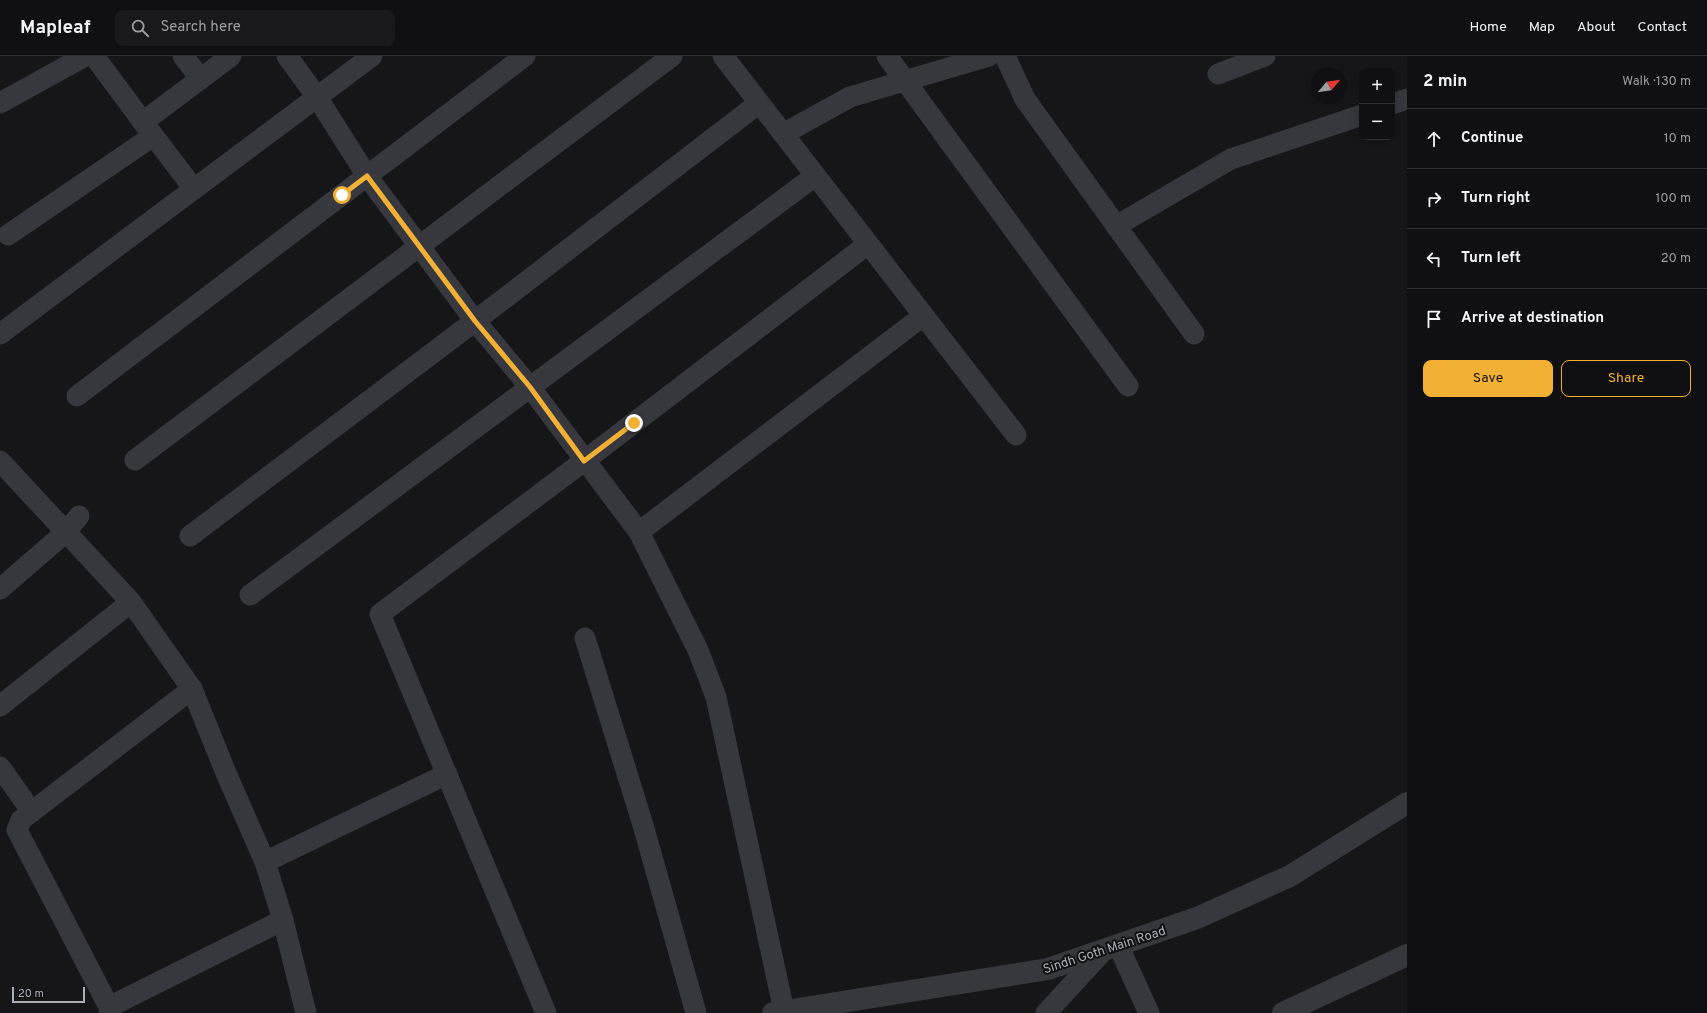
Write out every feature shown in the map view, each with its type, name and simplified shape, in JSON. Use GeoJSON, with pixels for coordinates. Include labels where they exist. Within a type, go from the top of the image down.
{"type":"FeatureCollection","features":[{"type":"Feature","properties":{"kind":"street"},"geometry":{"type":"LineString","coordinates":[[0,103],[86,56]]}},
{"type":"Feature","properties":{"kind":"street"},"geometry":{"type":"LineString","coordinates":[[94,56],[194,189]]}},
{"type":"Feature","properties":{"kind":"street"},"geometry":{"type":"LineString","coordinates":[[183,56],[201,79]]}},
{"type":"Feature","properties":{"kind":"street"},"geometry":{"type":"LineString","coordinates":[[8,235],[148,129],[201,79],[231,56]]}},
{"type":"Feature","properties":{"kind":"street"},"geometry":{"type":"LineString","coordinates":[[287,56],[317,97],[367,176],[420,245],[475,321],[530,387],[584,461],[639,532],[698,650],[716,697],[778,1012]]}},
{"type":"Feature","properties":{"kind":"street"},"geometry":{"type":"LineString","coordinates":[[0,334],[372,56]]}},
{"type":"Feature","properties":{"kind":"street"},"geometry":{"type":"LineString","coordinates":[[77,396],[525,56]]}},
{"type":"Feature","properties":{"kind":"street"},"geometry":{"type":"LineString","coordinates":[[136,460],[672,56]]}},
{"type":"Feature","properties":{"kind":"street"},"geometry":{"type":"LineString","coordinates":[[723,56],[1016,435]]}},
{"type":"Feature","properties":{"kind":"street"},"geometry":{"type":"LineString","coordinates":[[887,56],[1128,386]]}},
{"type":"Feature","properties":{"kind":"street"},"geometry":{"type":"LineString","coordinates":[[783,134],[850,97],[989,56]]}},
{"type":"Feature","properties":{"kind":"street"},"geometry":{"type":"LineString","coordinates":[[1005,56],[1025,99],[1194,334]]}},
{"type":"Feature","properties":{"kind":"street"},"geometry":{"type":"LineString","coordinates":[[1218,74],[1265,56]]}},
{"type":"Feature","properties":{"kind":"street"},"geometry":{"type":"LineString","coordinates":[[1395,103],[1407,99]]}},
{"type":"Feature","properties":{"kind":"street"},"geometry":{"type":"LineString","coordinates":[[190,536],[475,321],[759,103]]}},
{"type":"Feature","properties":{"kind":"street"},"geometry":{"type":"LineString","coordinates":[[1116,226],[1232,160],[1359,116]]}},
{"type":"Feature","properties":{"kind":"street"},"geometry":{"type":"LineString","coordinates":[[250,595],[815,176]]}},
{"type":"Feature","properties":{"kind":"street"},"geometry":{"type":"LineString","coordinates":[[546,1013],[380,614],[584,461],[868,244]]}},
{"type":"Feature","properties":{"kind":"street"},"geometry":{"type":"LineString","coordinates":[[639,532],[923,316]]}},
{"type":"Feature","properties":{"kind":"street"},"geometry":{"type":"LineString","coordinates":[[2,469],[66,532],[131,602],[192,689],[226,774],[265,862],[283,920],[306,1013]]}},
{"type":"Feature","properties":{"kind":"street"},"geometry":{"type":"LineString","coordinates":[[0,589],[66,532],[79,516]]}},
{"type":"Feature","properties":{"kind":"street"},"geometry":{"type":"LineString","coordinates":[[0,706],[131,602]]}},
{"type":"Feature","properties":{"kind":"street"},"geometry":{"type":"LineString","coordinates":[[585,638],[643,825],[696,1013]]}},
{"type":"Feature","properties":{"kind":"street"},"geometry":{"type":"LineString","coordinates":[[192,689],[21,820],[18,830],[110,1010],[283,920]]}},
{"type":"Feature","properties":{"kind":"street"},"geometry":{"type":"LineString","coordinates":[[0,767],[32,812]]}},
{"type":"Feature","properties":{"kind":"street"},"geometry":{"type":"LineString","coordinates":[[265,862],[447,774]]}},
{"type":"Feature","properties":{"kind":"street","name":"Sindh Goth Main Road"},"geometry":{"type":"LineString","coordinates":[[778,1012],[1048,969],[1197,918],[1290,876],[1407,803]]}},
{"type":"Feature","properties":{"kind":"street"},"geometry":{"type":"LineString","coordinates":[[1046,1013],[1112,947],[1149,1013]]}},
{"type":"Feature","properties":{"kind":"street"},"geometry":{"type":"LineString","coordinates":[[1283,1013],[1407,955]]}},
{"type":"Feature","properties":{"kind":"route"},"geometry":{"type":"LineString","coordinates":[[342,195],[367,176],[420,245],[475,321],[530,387],[584,461],[634,423]]}}]}
